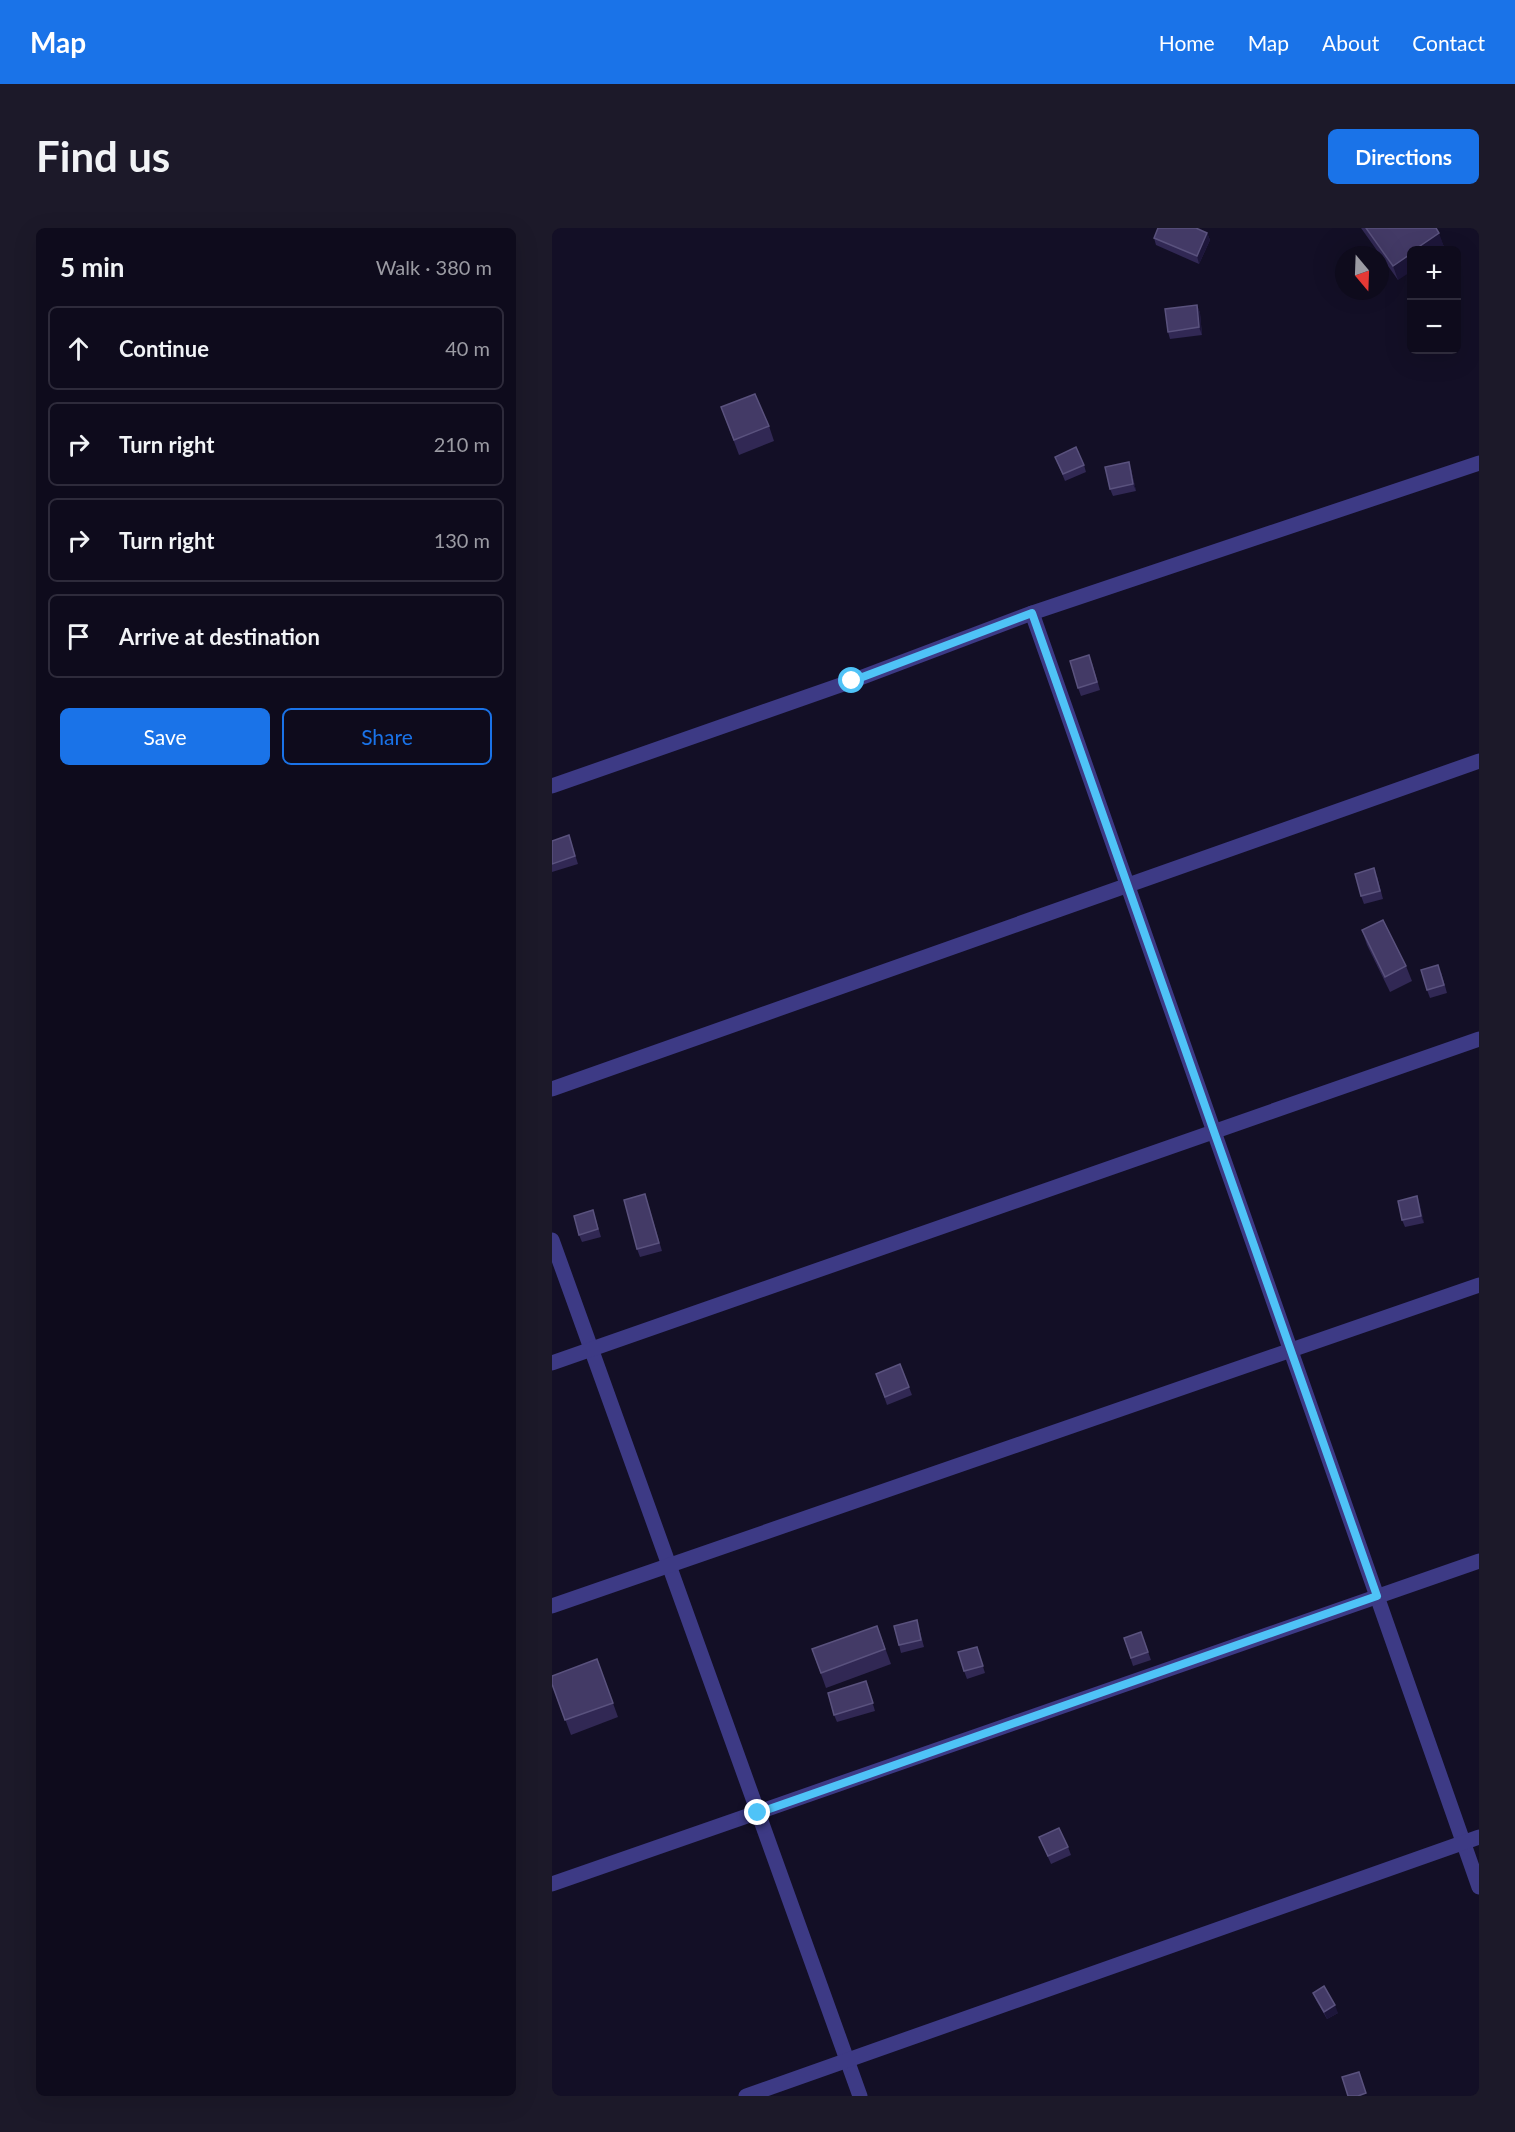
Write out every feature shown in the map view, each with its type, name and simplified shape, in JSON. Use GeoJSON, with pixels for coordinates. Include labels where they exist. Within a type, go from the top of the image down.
{"type":"FeatureCollection","features":[{"type":"Feature","properties":{"kind":"street"},"geometry":{"type":"LineString","coordinates":[[552,786],[852,681],[1032,613],[1479,463]]}},
{"type":"Feature","properties":{"kind":"street"},"geometry":{"type":"LineString","coordinates":[[1032,613],[1479,1887]]}},
{"type":"Feature","properties":{"kind":"street"},"geometry":{"type":"LineString","coordinates":[[552,1089],[1479,761]]}},
{"type":"Feature","properties":{"kind":"street"},"geometry":{"type":"LineString","coordinates":[[552,1363],[1479,1039]]}},
{"type":"Feature","properties":{"kind":"street"},"geometry":{"type":"LineString","coordinates":[[552,1240],[860,2096]]}},
{"type":"Feature","properties":{"kind":"street"},"geometry":{"type":"LineString","coordinates":[[552,1606],[1479,1285]]}},
{"type":"Feature","properties":{"kind":"street"},"geometry":{"type":"LineString","coordinates":[[552,1884],[1479,1561]]}},
{"type":"Feature","properties":{"kind":"street"},"geometry":{"type":"LineString","coordinates":[[746,2096],[1479,1837]]}},
{"type":"Feature","properties":{"kind":"building"},"geometry":{"type":"Polygon","coordinates":[[[1158,228],[1196,228],[1207,233],[1197,256],[1154,238],[1158,228]]]}},
{"type":"Feature","properties":{"kind":"building"},"geometry":{"type":"Polygon","coordinates":[[[1366,228],[1436,228],[1439,233],[1420,246],[1407,246],[1407,256],[1393,266],[1389,260],[1389,246],[1379,246],[1366,228]]]}},
{"type":"Feature","properties":{"kind":"building"},"geometry":{"type":"Polygon","coordinates":[[[1197,305],[1199,327],[1168,332],[1165,309],[1197,305]]]}},
{"type":"Feature","properties":{"kind":"building"},"geometry":{"type":"Polygon","coordinates":[[[755,394],[769,426],[734,440],[721,407],[755,394]]]}},
{"type":"Feature","properties":{"kind":"building"},"geometry":{"type":"Polygon","coordinates":[[[1076,447],[1084,465],[1063,474],[1055,457],[1076,447]]]}},
{"type":"Feature","properties":{"kind":"building"},"geometry":{"type":"Polygon","coordinates":[[[1129,462],[1133,484],[1110,489],[1105,467],[1129,462]]]}},
{"type":"Feature","properties":{"kind":"building"},"geometry":{"type":"Polygon","coordinates":[[[1089,655],[1097,682],[1078,688],[1070,661],[1089,655]]]}},
{"type":"Feature","properties":{"kind":"building"},"geometry":{"type":"Polygon","coordinates":[[[569,835],[575,856],[552,864],[552,841],[569,835]]]}},
{"type":"Feature","properties":{"kind":"building"},"geometry":{"type":"Polygon","coordinates":[[[1374,868],[1380,891],[1361,896],[1355,874],[1374,868]]]}},
{"type":"Feature","properties":{"kind":"building"},"geometry":{"type":"Polygon","coordinates":[[[1383,920],[1406,966],[1385,977],[1362,930],[1383,920]]]}},
{"type":"Feature","properties":{"kind":"building"},"geometry":{"type":"Polygon","coordinates":[[[1438,965],[1444,985],[1427,990],[1421,970],[1438,965]]]}},
{"type":"Feature","properties":{"kind":"building"},"geometry":{"type":"Polygon","coordinates":[[[645,1194],[659,1243],[637,1249],[624,1200],[645,1194]]]}},
{"type":"Feature","properties":{"kind":"building"},"geometry":{"type":"Polygon","coordinates":[[[1417,1196],[1421,1216],[1402,1220],[1398,1201],[1417,1196]]]}},
{"type":"Feature","properties":{"kind":"building"},"geometry":{"type":"Polygon","coordinates":[[[593,1210],[598,1229],[579,1235],[574,1216],[593,1210]]]}},
{"type":"Feature","properties":{"kind":"building"},"geometry":{"type":"Polygon","coordinates":[[[900,1364],[909,1387],[885,1397],[876,1374],[900,1364]]]}},
{"type":"Feature","properties":{"kind":"building"},"geometry":{"type":"Polygon","coordinates":[[[917,1620],[921,1640],[899,1645],[894,1626],[917,1620]]]}},
{"type":"Feature","properties":{"kind":"building"},"geometry":{"type":"Polygon","coordinates":[[[877,1626],[885,1649],[821,1673],[812,1649],[877,1626]]]}},
{"type":"Feature","properties":{"kind":"building"},"geometry":{"type":"Polygon","coordinates":[[[1141,1632],[1148,1652],[1131,1658],[1124,1638],[1141,1632]]]}},
{"type":"Feature","properties":{"kind":"building"},"geometry":{"type":"Polygon","coordinates":[[[977,1647],[983,1666],[964,1671],[958,1652],[977,1647]]]}},
{"type":"Feature","properties":{"kind":"building"},"geometry":{"type":"Polygon","coordinates":[[[597,1659],[613,1703],[565,1720],[552,1684],[552,1676],[597,1659]]]}},
{"type":"Feature","properties":{"kind":"building"},"geometry":{"type":"Polygon","coordinates":[[[866,1681],[873,1703],[834,1715],[828,1693],[866,1681]]]}},
{"type":"Feature","properties":{"kind":"building"},"geometry":{"type":"Polygon","coordinates":[[[1059,1828],[1068,1847],[1048,1856],[1039,1837],[1059,1828]]]}},
{"type":"Feature","properties":{"kind":"building"},"geometry":{"type":"Polygon","coordinates":[[[1324,1986],[1335,2005],[1324,2012],[1313,1993],[1324,1986]]]}},
{"type":"Feature","properties":{"kind":"building"},"geometry":{"type":"Polygon","coordinates":[[[1359,2072],[1366,2093],[1348,2096],[1342,2077],[1359,2072]]]}},
{"type":"Feature","properties":{"kind":"route"},"geometry":{"type":"LineString","coordinates":[[758,1813],[1377,1596],[1032,613],[852,681]]}}]}
